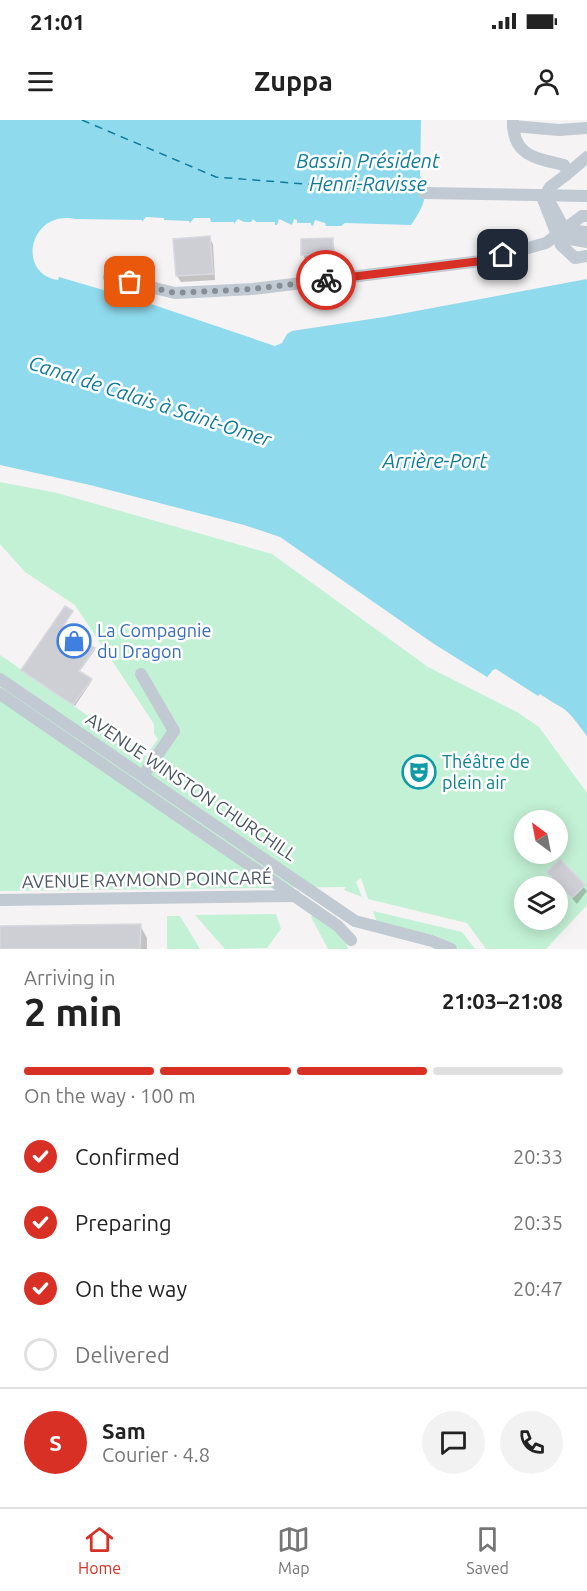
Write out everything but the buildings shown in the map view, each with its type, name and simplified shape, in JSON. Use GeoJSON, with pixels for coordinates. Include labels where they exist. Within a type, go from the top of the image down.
{"type":"FeatureCollection","features":[{"type":"Feature","properties":{"kind":"street"},"geometry":{"type":"LineString","coordinates":[[513,125],[587,122]]}},
{"type":"Feature","properties":{"kind":"street"},"geometry":{"type":"LineString","coordinates":[[513,125],[559,130],[587,128]]}},
{"type":"Feature","properties":{"kind":"street"},"geometry":{"type":"LineString","coordinates":[[513,125],[556,135],[587,134]]}},
{"type":"Feature","properties":{"kind":"street"},"geometry":{"type":"LineString","coordinates":[[513,125],[516,143],[526,154],[564,165],[566,175]]}},
{"type":"Feature","properties":{"kind":"street"},"geometry":{"type":"LineString","coordinates":[[567,252],[564,233],[554,208],[543,199],[550,187],[587,157]]}},
{"type":"Feature","properties":{"kind":"street"},"geometry":{"type":"LineString","coordinates":[[424,193],[587,196]]}},
{"type":"Feature","properties":{"kind":"street"},"geometry":{"type":"LineString","coordinates":[[109,277],[175,293],[253,289],[481,261],[546,243],[564,233],[587,230]]}},
{"type":"Feature","properties":{"kind":"street"},"geometry":{"type":"LineString","coordinates":[[546,243],[575,258],[587,256]]}},
{"type":"Feature","properties":{"kind":"street"},"geometry":{"type":"LineString","coordinates":[[141,675],[174,731],[143,776]]}},
{"type":"Feature","properties":{"kind":"street","name":"AVENUE WINSTON CHURCHILL"},"geometry":{"type":"LineString","coordinates":[[0,679],[345,915],[362,924],[432,941],[451,949]]}},
{"type":"Feature","properties":{"kind":"street","name":"AVENUE WINSTON CHURCHILL"},"geometry":{"type":"LineString","coordinates":[[0,694],[342,928],[352,945]]}},
{"type":"Feature","properties":{"kind":"street","name":"AVENUE RAYMOND POINCARÉ"},"geometry":{"type":"LineString","coordinates":[[0,900],[295,896]]}},
{"type":"Feature","properties":{"kind":"street"},"geometry":{"type":"LineString","coordinates":[[352,945],[352,930],[362,924]]}},
{"type":"Feature","properties":{"kind":"green space"},"geometry":{"type":"Polygon","coordinates":[[[0,482],[57,493],[272,554],[428,667],[517,712],[539,727],[587,793],[587,905],[568,925],[568,876],[514,876],[514,930],[564,930],[546,949],[486,949],[467,923],[368,899],[361,878],[356,882],[362,897],[344,890],[346,887],[0,891],[0,655],[146,756],[158,739],[154,734],[154,724],[75,605],[25,572],[0,544],[0,482]]]}},
{"type":"Feature","properties":{"kind":"green space"},"geometry":{"type":"Polygon","coordinates":[[[373,911],[462,932],[475,949],[459,949],[437,936],[377,922],[373,911]]]}},
{"type":"Feature","properties":{"kind":"green space"},"geometry":{"type":"Polygon","coordinates":[[[314,913],[343,936],[348,949],[328,949],[311,917],[314,913]]]}},
{"type":"Feature","properties":{"kind":"green space"},"geometry":{"type":"Polygon","coordinates":[[[276,914],[281,929],[267,948],[225,949],[195,915],[276,914]]]}},
{"type":"Feature","properties":{"kind":"green space"},"geometry":{"type":"Polygon","coordinates":[[[167,916],[180,916],[200,949],[167,949],[167,916]]]}},
{"type":"Feature","properties":{"kind":"water","name":"Arrière-Port"},"geometry":{"type":"Polygon","coordinates":[[[0,120],[421,120],[420,176],[425,195],[422,207],[411,225],[345,223],[341,226],[326,226],[325,223],[315,220],[313,226],[311,223],[297,223],[294,219],[292,225],[279,219],[277,225],[275,222],[256,222],[253,219],[251,222],[244,222],[238,219],[234,224],[234,222],[211,222],[210,218],[194,218],[190,223],[189,221],[146,217],[142,222],[142,220],[60,219],[47,223],[39,232],[34,244],[33,255],[36,267],[45,275],[151,304],[275,346],[282,343],[287,334],[292,331],[384,317],[587,279],[587,736],[561,707],[540,694],[538,696],[496,669],[487,677],[434,644],[280,537],[244,525],[90,485],[0,465],[0,120]]]}},
{"type":"Feature","properties":{"kind":"ferry route"},"geometry":{"type":"LineString","coordinates":[[82,120],[216,177],[420,193]]}},
{"type":"Feature","properties":{"kind":"way so far"},"geometry":{"type":"LineString","coordinates":[[130,282],[175,293],[253,289],[326,280]]}},
{"type":"Feature","properties":{"kind":"place","name":"La Compagnie du Dragon"},"geometry":{"type":"Point","coordinates":[74,641]}},
{"type":"Feature","properties":{"kind":"place","name":"Théâtre de plein air"},"geometry":{"type":"Point","coordinates":[419,772]}},
{"type":"Feature","properties":{"kind":"route"},"geometry":{"type":"LineString","coordinates":[[326,280],[481,261],[503,255]]}},
{"type":"Feature","properties":{"kind":"water label","name":"Bassin Président Henri-Ravisse"},"geometry":{"type":"Point","coordinates":[368,172]}},
{"type":"Feature","properties":{"kind":"water label","name":"Canal de Calais à Saint-Omer"},"geometry":{"type":"Point","coordinates":[150,401]}}]}
